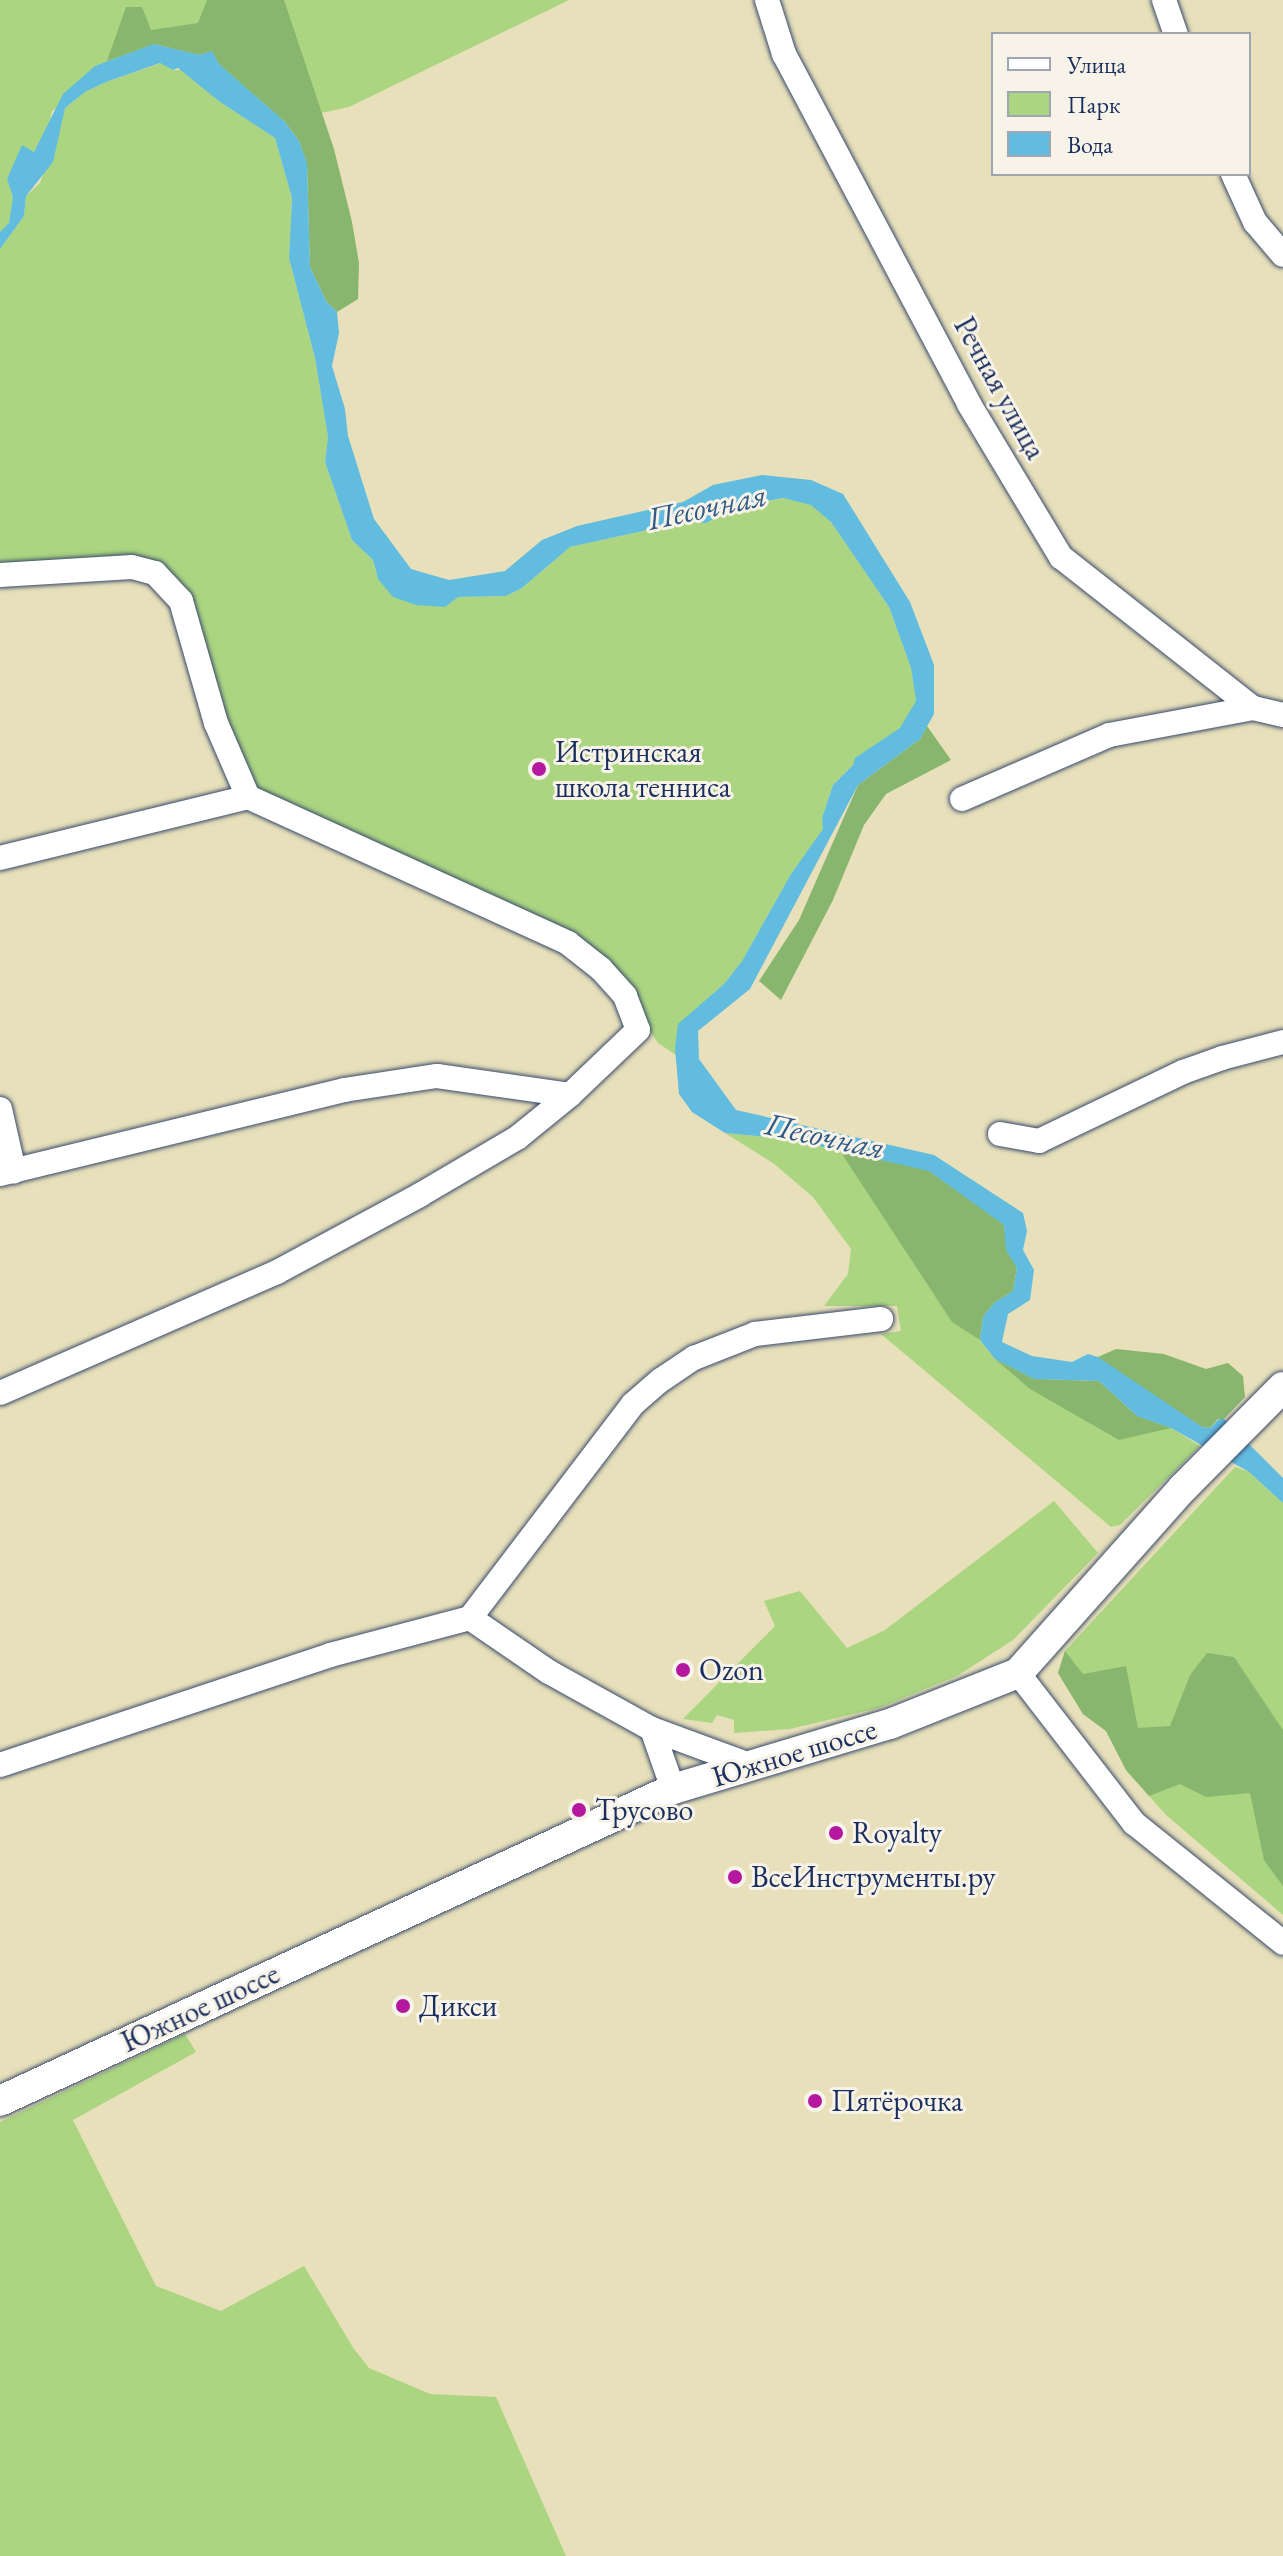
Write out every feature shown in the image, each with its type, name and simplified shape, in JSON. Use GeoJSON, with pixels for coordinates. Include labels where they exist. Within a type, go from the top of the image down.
{"type":"FeatureCollection","features":[{"type":"Feature","properties":{"kind":"main road","name":"Южное шоссе"},"geometry":{"type":"LineString","coordinates":[[0,2101],[673,1789],[890,1724],[1018,1673],[1183,1488],[1283,1387]]}},
{"type":"Feature","properties":{"kind":"street","name":"Речная улица"},"geometry":{"type":"LineString","coordinates":[[767,0],[784,54],[969,404],[1061,557],[1253,708],[1283,715]]}},
{"type":"Feature","properties":{"kind":"street"},"geometry":{"type":"LineString","coordinates":[[1164,0],[1175,32]]}},
{"type":"Feature","properties":{"kind":"street"},"geometry":{"type":"LineString","coordinates":[[1234,176],[1255,222],[1283,255]]}},
{"type":"Feature","properties":{"kind":"street"},"geometry":{"type":"LineString","coordinates":[[0,575],[132,567],[155,573],[181,601],[216,723],[248,797]]}},
{"type":"Feature","properties":{"kind":"street"},"geometry":{"type":"LineString","coordinates":[[962,799],[1109,735],[1253,708]]}},
{"type":"Feature","properties":{"kind":"street"},"geometry":{"type":"LineString","coordinates":[[0,858],[248,797],[568,943],[601,969],[625,996],[638,1030],[570,1095],[517,1138],[277,1272],[0,1393]]}},
{"type":"Feature","properties":{"kind":"street"},"geometry":{"type":"LineString","coordinates":[[1000,1134],[1039,1141],[1183,1072],[1283,1042]]}},
{"type":"Feature","properties":{"kind":"street"},"geometry":{"type":"LineString","coordinates":[[0,1109],[7,1173],[344,1090],[437,1076],[570,1095]]}},
{"type":"Feature","properties":{"kind":"street"},"geometry":{"type":"LineString","coordinates":[[0,1765],[330,1655],[470,1618],[633,1404],[661,1380],[694,1358],[755,1334],[881,1319]]}},
{"type":"Feature","properties":{"kind":"street"},"geometry":{"type":"LineString","coordinates":[[470,1618],[549,1672],[652,1729],[752,1766]]}},
{"type":"Feature","properties":{"kind":"street"},"geometry":{"type":"LineString","coordinates":[[1018,1673],[1134,1823],[1283,1943]]}},
{"type":"Feature","properties":{"kind":"street"},"geometry":{"type":"LineString","coordinates":[[652,1729],[673,1789]]}},
{"type":"Feature","properties":{"kind":"green space"},"geometry":{"type":"Polygon","coordinates":[[[0,0],[569,0],[349,107],[284,121],[154,44],[52,111],[47,133],[34,152],[26,149],[7,179],[13,197],[9,224],[0,232],[0,0]]]}},
{"type":"Feature","properties":{"kind":"green space"},"geometry":{"type":"Polygon","coordinates":[[[207,0],[284,0],[334,149],[359,263],[358,299],[337,312],[326,301],[310,267],[307,164],[299,141],[284,121],[219,64],[212,51],[199,55],[155,44],[107,61],[126,7],[142,7],[151,30],[198,23],[207,0]]]}},
{"type":"Feature","properties":{"kind":"green space"},"geometry":{"type":"Polygon","coordinates":[[[161,63],[173,70],[185,70],[220,102],[275,138],[292,198],[289,258],[315,358],[328,437],[325,462],[352,540],[373,560],[378,579],[458,597],[506,596],[522,588],[570,547],[684,522],[706,523],[738,506],[783,498],[812,505],[831,522],[889,607],[911,668],[916,701],[911,714],[901,728],[856,758],[833,785],[822,818],[824,829],[791,874],[742,961],[724,984],[679,1024],[676,1055],[658,1043],[641,1018],[628,981],[603,961],[250,788],[239,778],[189,601],[179,580],[163,566],[136,561],[0,563],[0,249],[24,216],[26,196],[40,183],[65,108],[85,92],[106,82],[161,63]]]}},
{"type":"Feature","properties":{"kind":"green space"},"geometry":{"type":"Polygon","coordinates":[[[927,726],[951,760],[886,794],[864,825],[833,900],[781,1000],[759,981],[799,920],[858,785],[920,739],[927,726]]]}},
{"type":"Feature","properties":{"kind":"green space"},"geometry":{"type":"Polygon","coordinates":[[[725,1133],[788,1139],[928,1170],[980,1340],[995,1359],[1171,1428],[1200,1446],[1120,1525],[1111,1527],[881,1334],[901,1331],[897,1306],[824,1306],[848,1274],[851,1249],[813,1197],[773,1163],[725,1133]]]}},
{"type":"Feature","properties":{"kind":"green space"},"geometry":{"type":"Polygon","coordinates":[[[840,1151],[928,1170],[1004,1224],[1007,1250],[1017,1268],[1013,1291],[994,1303],[983,1317],[980,1340],[952,1322],[840,1151]]]}},
{"type":"Feature","properties":{"kind":"green space"},"geometry":{"type":"Polygon","coordinates":[[[1116,1349],[1164,1354],[1206,1369],[1228,1363],[1243,1376],[1245,1397],[1224,1419],[1218,1419],[1210,1428],[1202,1427],[1098,1357],[1116,1349]]]}},
{"type":"Feature","properties":{"kind":"green space"},"geometry":{"type":"Polygon","coordinates":[[[995,1359],[1034,1379],[1099,1381],[1137,1416],[1171,1428],[1119,1440],[1030,1389],[995,1359]]]}},
{"type":"Feature","properties":{"kind":"green space"},"geometry":{"type":"Polygon","coordinates":[[[1235,1467],[1249,1472],[1283,1503],[1283,1915],[1166,1815],[1126,1770],[1106,1731],[1083,1714],[1058,1673],[1065,1651],[1235,1467]]]}},
{"type":"Feature","properties":{"kind":"green space"},"geometry":{"type":"Polygon","coordinates":[[[1054,1501],[1098,1553],[1013,1640],[957,1676],[879,1708],[790,1729],[734,1733],[734,1720],[717,1715],[712,1723],[683,1719],[775,1626],[764,1601],[800,1591],[847,1648],[885,1630],[1054,1501]]]}},
{"type":"Feature","properties":{"kind":"green space"},"geometry":{"type":"Polygon","coordinates":[[[1065,1651],[1083,1674],[1126,1666],[1138,1728],[1170,1726],[1190,1675],[1207,1653],[1234,1657],[1283,1730],[1283,1886],[1264,1860],[1250,1793],[1206,1797],[1180,1784],[1149,1796],[1126,1770],[1106,1731],[1083,1714],[1058,1673],[1065,1651]]]}},
{"type":"Feature","properties":{"kind":"green space"},"geometry":{"type":"Polygon","coordinates":[[[185,2034],[196,2052],[73,2120],[156,2286],[221,2311],[304,2266],[354,2349],[369,2368],[430,2394],[496,2397],[566,2556],[0,2556],[0,2122],[185,2034]]]}},
{"type":"Feature","properties":{"kind":"water","name":"Песочная"},"geometry":{"type":"Polygon","coordinates":[[[154,44],[199,55],[212,51],[219,64],[284,121],[299,141],[307,163],[310,267],[326,301],[337,312],[339,333],[332,366],[345,409],[348,436],[374,519],[411,569],[449,580],[505,571],[542,540],[577,526],[683,502],[713,485],[762,475],[811,480],[843,494],[910,602],[934,665],[934,714],[920,739],[858,785],[750,989],[698,1031],[699,1059],[736,1110],[934,1155],[1023,1213],[1027,1231],[1023,1250],[1034,1270],[1030,1300],[1008,1314],[1002,1342],[1032,1356],[1072,1362],[1088,1354],[1098,1357],[1202,1427],[1210,1428],[1219,1419],[1224,1419],[1283,1478],[1283,1503],[1249,1472],[1171,1428],[1137,1416],[1099,1381],[1034,1379],[995,1359],[980,1340],[983,1317],[994,1303],[1013,1291],[1017,1268],[1006,1250],[1004,1225],[929,1171],[788,1139],[725,1133],[692,1112],[679,1094],[675,1048],[678,1024],[724,984],[742,961],[791,874],[823,829],[822,818],[833,785],[853,765],[855,758],[900,728],[916,701],[911,668],[889,607],[831,522],[811,505],[783,498],[738,506],[706,523],[684,522],[570,547],[522,588],[506,596],[458,597],[445,607],[416,605],[393,597],[378,579],[373,560],[352,540],[325,462],[328,437],[315,358],[289,258],[292,198],[275,138],[220,102],[178,68],[173,70],[160,63],[106,82],[85,92],[65,108],[53,162],[26,196],[24,216],[0,249],[0,232],[9,223],[13,197],[7,179],[22,145],[34,152],[63,94],[95,66],[154,44]]]}},
{"type":"Feature","properties":{"kind":"place","name":"Истринская школа тенниса"},"geometry":{"type":"Point","coordinates":[539,769]}},
{"type":"Feature","properties":{"kind":"place","name":"Ozon"},"geometry":{"type":"Point","coordinates":[683,1670]}},
{"type":"Feature","properties":{"kind":"place","name":"Трусово"},"geometry":{"type":"Point","coordinates":[579,1810]}},
{"type":"Feature","properties":{"kind":"place","name":"Royalty"},"geometry":{"type":"Point","coordinates":[836,1833]}},
{"type":"Feature","properties":{"kind":"place","name":"ВсеИнструменты.ру"},"geometry":{"type":"Point","coordinates":[735,1877]}},
{"type":"Feature","properties":{"kind":"place","name":"Дикси"},"geometry":{"type":"Point","coordinates":[403,2006]}},
{"type":"Feature","properties":{"kind":"place","name":"Пятёрочка"},"geometry":{"type":"Point","coordinates":[815,2101]}}]}
